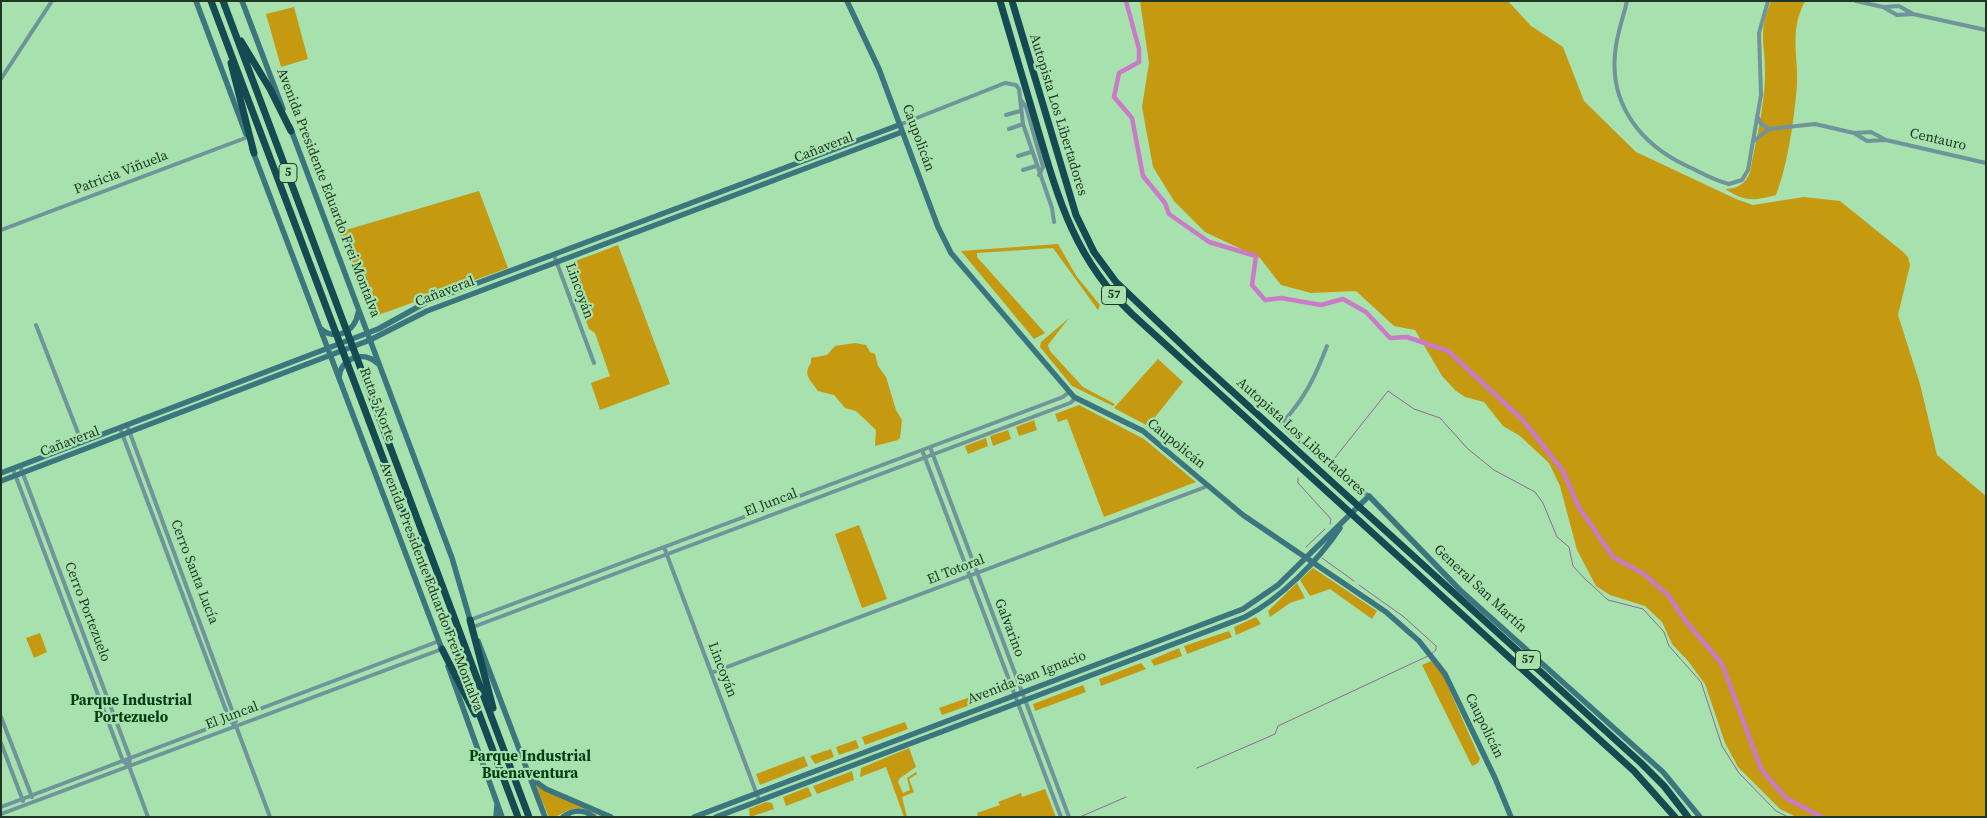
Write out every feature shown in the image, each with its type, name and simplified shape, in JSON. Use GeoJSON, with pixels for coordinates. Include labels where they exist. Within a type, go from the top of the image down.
{"type":"FeatureCollection","features":[{"type":"Feature","properties":{"kind":"highway","name":"Ruta 5 Norte"},"geometry":{"type":"LineString","coordinates":[[211,1],[518,817]]}},
{"type":"Feature","properties":{"kind":"highway","name":"Ruta 5 Norte"},"geometry":{"type":"LineString","coordinates":[[223,1],[529,817]]}},
{"type":"Feature","properties":{"kind":"highway","name":"Autopista Los Libertadores"},"geometry":{"type":"LineString","coordinates":[[1000,1],[1060,202],[1076,240],[1094,270],[1132,314],[1634,771],[1675,817]]}},
{"type":"Feature","properties":{"kind":"highway","name":"Autopista Los Libertadores"},"geometry":{"type":"LineString","coordinates":[[1012,1],[1072,204],[1083,231],[1099,260],[1136,303],[1649,770],[1671,794],[1688,817]]}},
{"type":"Feature","properties":{"kind":"highway"},"geometry":{"type":"LineString","coordinates":[[232,24],[270,89],[291,131]]}},
{"type":"Feature","properties":{"kind":"highway"},"geometry":{"type":"LineString","coordinates":[[226,38],[254,154]]}},
{"type":"Feature","properties":{"kind":"highway"},"geometry":{"type":"LineString","coordinates":[[472,623],[502,742]]}},
{"type":"Feature","properties":{"kind":"highway"},"geometry":{"type":"LineString","coordinates":[[442,649],[495,755]]}},
{"type":"Feature","properties":{"kind":"main road","name":"Avenida Presidente Eduardo Frei Montalva"},"geometry":{"type":"LineString","coordinates":[[196,1],[329,356],[439,641],[502,817]]}},
{"type":"Feature","properties":{"kind":"main road","name":"Avenida Presidente Eduardo Frei Montalva"},"geometry":{"type":"LineString","coordinates":[[242,1],[452,558],[472,623],[545,817]]}},
{"type":"Feature","properties":{"kind":"main road","name":"Caupolicán"},"geometry":{"type":"LineString","coordinates":[[847,1],[879,69],[947,246],[1076,398],[1143,431],[1243,515],[1386,612],[1432,655],[1457,697],[1496,778],[1511,817]]}},
{"type":"Feature","properties":{"kind":"main road","name":"Cañaveral"},"geometry":{"type":"LineString","coordinates":[[1,481],[20,466],[367,333],[427,302],[899,125]]}},
{"type":"Feature","properties":{"kind":"main road","name":"Cañaveral"},"geometry":{"type":"LineString","coordinates":[[1,474],[23,473],[126,434],[370,340],[427,311],[902,132]]}},
{"type":"Feature","properties":{"kind":"main road"},"geometry":{"type":"LineString","coordinates":[[317,324],[327,333],[343,334],[355,324],[358,310]]}},
{"type":"Feature","properties":{"kind":"main road"},"geometry":{"type":"LineString","coordinates":[[339,380],[343,365],[354,357],[368,357],[379,364]]}},
{"type":"Feature","properties":{"kind":"main road","name":"Avenida San Ignacio"},"geometry":{"type":"LineString","coordinates":[[694,817],[1212,622],[1255,603],[1294,570],[1368,496]]}},
{"type":"Feature","properties":{"kind":"main road","name":"General San Martín"},"geometry":{"type":"LineString","coordinates":[[1368,496],[1460,590],[1663,772],[1683,793],[1700,817]]}},
{"type":"Feature","properties":{"kind":"main road","name":"Avenida San Ignacio"},"geometry":{"type":"LineString","coordinates":[[716,817],[1245,617],[1266,604],[1300,574],[1333,538],[1344,522]]}},
{"type":"Feature","properties":{"kind":"main road"},"geometry":{"type":"LineString","coordinates":[[1294,570],[1300,574]]}},
{"type":"Feature","properties":{"kind":"main road"},"geometry":{"type":"LineString","coordinates":[[1212,622],[1215,629]]}},
{"type":"Feature","properties":{"kind":"main road"},"geometry":{"type":"LineString","coordinates":[[1190,630],[1194,633],[1193,637]]}},
{"type":"Feature","properties":{"kind":"main road"},"geometry":{"type":"LineString","coordinates":[[1059,680],[1061,687]]}},
{"type":"Feature","properties":{"kind":"main road"},"geometry":{"type":"LineString","coordinates":[[932,727],[934,734]]}},
{"type":"Feature","properties":{"kind":"main road"},"geometry":{"type":"LineString","coordinates":[[530,778],[543,788],[611,817]]}},
{"type":"Feature","properties":{"kind":"main road"},"geometry":{"type":"LineString","coordinates":[[784,783],[786,790]]}},
{"type":"Feature","properties":{"kind":"main road"},"geometry":{"type":"LineString","coordinates":[[496,817],[497,803]]}},
{"type":"Feature","properties":{"kind":"main road"},"geometry":{"type":"LineString","coordinates":[[563,817],[577,811],[586,812],[594,817]]}},
{"type":"Feature","properties":{"kind":"street"},"geometry":{"type":"LineString","coordinates":[[1,79],[52,1]]}},
{"type":"Feature","properties":{"kind":"street"},"geometry":{"type":"LineString","coordinates":[[1627,1],[1616,46],[1615,77],[1624,107],[1641,134],[1671,158],[1729,184],[1740,181],[1746,173],[1762,86],[1758,33],[1768,1]]}},
{"type":"Feature","properties":{"kind":"street"},"geometry":{"type":"LineString","coordinates":[[1856,1],[1883,7],[1899,6],[1913,14]]}},
{"type":"Feature","properties":{"kind":"street"},"geometry":{"type":"LineString","coordinates":[[1883,7],[1897,15],[1913,14],[1983,30],[1986,35]]}},
{"type":"Feature","properties":{"kind":"street"},"geometry":{"type":"LineString","coordinates":[[899,125],[1006,83],[1016,85],[1019,90],[1023,124],[1031,152],[1052,208],[1054,222]]}},
{"type":"Feature","properties":{"kind":"street"},"geometry":{"type":"LineString","coordinates":[[1020,99],[1026,107],[1044,167],[1039,175]]}},
{"type":"Feature","properties":{"kind":"street"},"geometry":{"type":"LineString","coordinates":[[1006,115],[1020,111]]}},
{"type":"Feature","properties":{"kind":"street"},"geometry":{"type":"LineString","coordinates":[[1752,143],[1768,129],[1761,124],[1758,116]]}},
{"type":"Feature","properties":{"kind":"street"},"geometry":{"type":"LineString","coordinates":[[1009,128],[1023,124]]}},
{"type":"Feature","properties":{"kind":"street","name":"Centauro"},"geometry":{"type":"LineString","coordinates":[[1768,129],[1815,124],[1854,133],[1870,132],[1886,140],[1986,163]]}},
{"type":"Feature","properties":{"kind":"street","name":"Centauro"},"geometry":{"type":"LineString","coordinates":[[1854,133],[1867,141],[1886,140]]}},
{"type":"Feature","properties":{"kind":"street","name":"Patricia Viñuela"},"geometry":{"type":"LineString","coordinates":[[1,230],[248,137]]}},
{"type":"Feature","properties":{"kind":"street"},"geometry":{"type":"LineString","coordinates":[[1018,156],[1031,152]]}},
{"type":"Feature","properties":{"kind":"street"},"geometry":{"type":"LineString","coordinates":[[1023,170],[1036,166]]}},
{"type":"Feature","properties":{"kind":"street","name":"Lincoyán"},"geometry":{"type":"LineString","coordinates":[[554,255],[594,363]]}},
{"type":"Feature","properties":{"kind":"street"},"geometry":{"type":"LineString","coordinates":[[36,324],[82,443]]}},
{"type":"Feature","properties":{"kind":"street","name":"General San Martín"},"geometry":{"type":"LineString","coordinates":[[1327,346],[1313,382],[1304,398],[1283,424],[1312,452],[1368,496]]}},
{"type":"Feature","properties":{"kind":"street","name":"El Juncal"},"geometry":{"type":"LineString","coordinates":[[472,623],[504,607],[1063,397],[1069,392]]}},
{"type":"Feature","properties":{"kind":"street","name":"El Juncal"},"geometry":{"type":"LineString","coordinates":[[472,623],[507,614],[1070,403],[1076,398]]}},
{"type":"Feature","properties":{"kind":"street","name":"Cerro Santa Lucía"},"geometry":{"type":"LineString","coordinates":[[127,426],[126,434],[230,721],[236,726]]}},
{"type":"Feature","properties":{"kind":"street","name":"Cerro Santa Lucía"},"geometry":{"type":"LineString","coordinates":[[120,428],[126,434],[237,718],[236,726],[270,817]]}},
{"type":"Feature","properties":{"kind":"street","name":"Galvarino"},"geometry":{"type":"LineString","coordinates":[[930,447],[1068,817]]}},
{"type":"Feature","properties":{"kind":"street","name":"Galvarino"},"geometry":{"type":"LineString","coordinates":[[922,450],[1060,817]]}},
{"type":"Feature","properties":{"kind":"street","name":"Cerro Portezuelo"},"geometry":{"type":"LineString","coordinates":[[20,466],[130,758],[129,766],[148,817]]}},
{"type":"Feature","properties":{"kind":"street","name":"Cerro Portezuelo"},"geometry":{"type":"LineString","coordinates":[[14,472],[123,761],[129,766]]}},
{"type":"Feature","properties":{"kind":"street","name":"El Totoral"},"geometry":{"type":"LineString","coordinates":[[711,674],[1208,486]]}},
{"type":"Feature","properties":{"kind":"street","name":"Lincoyán"},"geometry":{"type":"LineString","coordinates":[[664,547],[759,800]]}},
{"type":"Feature","properties":{"kind":"street"},"geometry":{"type":"LineString","coordinates":[[504,607],[507,614]]}},
{"type":"Feature","properties":{"kind":"street","name":"El Juncal"},"geometry":{"type":"LineString","coordinates":[[1,807],[439,641]]}},
{"type":"Feature","properties":{"kind":"street","name":"El Juncal"},"geometry":{"type":"LineString","coordinates":[[1,814],[442,649]]}},
{"type":"Feature","properties":{"kind":"street"},"geometry":{"type":"LineString","coordinates":[[1,717],[34,802]]}},
{"type":"Feature","properties":{"kind":"street"},"geometry":{"type":"LineString","coordinates":[[1,743],[25,805]]}},
{"type":"Feature","properties":{"kind":"shaded area"},"geometry":{"type":"Polygon","coordinates":[[[1140,1],[1508,1],[1531,26],[1563,47],[1584,101],[1636,152],[1736,199],[1753,205],[1804,197],[1840,201],[1902,251],[1908,257],[1910,265],[1898,315],[1920,384],[1937,455],[1986,496],[1986,817],[1796,817],[1780,809],[1738,767],[1725,743],[1705,684],[1688,661],[1672,644],[1662,622],[1645,606],[1610,595],[1596,586],[1577,550],[1560,486],[1549,463],[1520,436],[1503,426],[1484,402],[1465,397],[1456,391],[1442,376],[1415,330],[1394,326],[1356,291],[1311,293],[1281,285],[1260,258],[1205,232],[1174,201],[1153,167],[1142,107],[1149,63],[1140,1]]]}},
{"type":"Feature","properties":{"kind":"shaded area"},"geometry":{"type":"Polygon","coordinates":[[[1771,1],[1805,1],[1797,25],[1796,96],[1789,146],[1780,184],[1776,195],[1755,199],[1744,198],[1725,189],[1740,185],[1746,180],[1750,172],[1763,101],[1765,66],[1763,31],[1767,12],[1771,1]]]}},
{"type":"Feature","properties":{"kind":"shaded area"},"geometry":{"type":"Polygon","coordinates":[[[294,7],[308,59],[281,67],[266,14],[294,7]]]}},
{"type":"Feature","properties":{"kind":"shaded area"},"geometry":{"type":"Polygon","coordinates":[[[479,191],[508,268],[373,317],[339,232],[479,191]]]}},
{"type":"Feature","properties":{"kind":"shaded area"},"geometry":{"type":"Polygon","coordinates":[[[1058,244],[1077,277],[1100,305],[1098,310],[1053,248],[977,253],[977,257],[1045,333],[1034,339],[961,251],[1058,244]]]}},
{"type":"Feature","properties":{"kind":"shaded area"},"geometry":{"type":"Polygon","coordinates":[[[618,245],[670,384],[600,410],[591,383],[610,376],[595,333],[589,329],[565,265],[618,245]]]}},
{"type":"Feature","properties":{"kind":"shaded area"},"geometry":{"type":"Polygon","coordinates":[[[1069,318],[1048,345],[1050,351],[1083,387],[1115,404],[1113,406],[1072,386],[1040,347],[1041,342],[1069,318]]]}},
{"type":"Feature","properties":{"kind":"shaded area"},"geometry":{"type":"Polygon","coordinates":[[[855,343],[866,345],[870,352],[875,354],[878,366],[886,377],[896,410],[902,420],[900,438],[898,440],[875,446],[876,430],[856,411],[845,408],[834,395],[818,391],[807,374],[811,358],[827,355],[835,346],[855,343]]]}},
{"type":"Feature","properties":{"kind":"shaded area"},"geometry":{"type":"Polygon","coordinates":[[[1158,359],[1183,382],[1148,426],[1114,408],[1158,359]]]}},
{"type":"Feature","properties":{"kind":"shaded area"},"geometry":{"type":"Polygon","coordinates":[[[1079,405],[1144,439],[1196,482],[1104,517],[1067,419],[1058,422],[1055,414],[1079,405]]]}},
{"type":"Feature","properties":{"kind":"shaded area"},"geometry":{"type":"Polygon","coordinates":[[[1034,420],[1037,430],[1019,436],[1016,427],[1034,420]]]}},
{"type":"Feature","properties":{"kind":"shaded area"},"geometry":{"type":"Polygon","coordinates":[[[1008,430],[1011,439],[993,446],[990,436],[1008,430]]]}},
{"type":"Feature","properties":{"kind":"shaded area"},"geometry":{"type":"Polygon","coordinates":[[[986,438],[988,446],[968,454],[965,446],[986,438]]]}},
{"type":"Feature","properties":{"kind":"shaded area"},"geometry":{"type":"Polygon","coordinates":[[[859,525],[887,599],[862,608],[835,534],[859,525]]]}},
{"type":"Feature","properties":{"kind":"shaded area"},"geometry":{"type":"Polygon","coordinates":[[[1313,568],[1377,611],[1372,619],[1330,589],[1310,596],[1300,580],[1313,568]]]}},
{"type":"Feature","properties":{"kind":"shaded area"},"geometry":{"type":"Polygon","coordinates":[[[1297,583],[1305,598],[1290,603],[1270,617],[1268,611],[1297,583]]]}},
{"type":"Feature","properties":{"kind":"shaded area"},"geometry":{"type":"Polygon","coordinates":[[[1256,617],[1261,624],[1236,635],[1234,627],[1256,617]]]}},
{"type":"Feature","properties":{"kind":"shaded area"},"geometry":{"type":"Polygon","coordinates":[[[1229,631],[1232,637],[1187,654],[1184,646],[1229,631]]]}},
{"type":"Feature","properties":{"kind":"shaded area"},"geometry":{"type":"Polygon","coordinates":[[[40,633],[47,652],[34,658],[26,638],[40,633]]]}},
{"type":"Feature","properties":{"kind":"shaded area"},"geometry":{"type":"Polygon","coordinates":[[[1179,648],[1182,656],[1154,666],[1151,660],[1179,648]]]}},
{"type":"Feature","properties":{"kind":"shaded area"},"geometry":{"type":"Polygon","coordinates":[[[1431,661],[1442,673],[1480,759],[1478,763],[1472,766],[1422,665],[1431,661]]]}},
{"type":"Feature","properties":{"kind":"shaded area"},"geometry":{"type":"Polygon","coordinates":[[[1141,663],[1146,669],[1101,686],[1099,679],[1141,663]]]}},
{"type":"Feature","properties":{"kind":"shaded area"},"geometry":{"type":"Polygon","coordinates":[[[1083,685],[1086,692],[1035,711],[1033,704],[1083,685]]]}},
{"type":"Feature","properties":{"kind":"shaded area"},"geometry":{"type":"Polygon","coordinates":[[[973,696],[976,703],[942,715],[939,708],[973,696]]]}},
{"type":"Feature","properties":{"kind":"shaded area"},"geometry":{"type":"Polygon","coordinates":[[[905,722],[908,729],[865,745],[862,737],[905,722]]]}},
{"type":"Feature","properties":{"kind":"shaded area"},"geometry":{"type":"Polygon","coordinates":[[[856,740],[859,748],[839,755],[836,747],[856,740]]]}},
{"type":"Feature","properties":{"kind":"shaded area"},"geometry":{"type":"Polygon","coordinates":[[[909,748],[916,767],[900,778],[898,782],[903,793],[910,790],[907,778],[916,772],[917,774],[909,779],[914,792],[902,797],[907,817],[904,817],[886,767],[860,777],[861,768],[909,748]]]}},
{"type":"Feature","properties":{"kind":"shaded area"},"geometry":{"type":"Polygon","coordinates":[[[831,749],[834,757],[815,764],[810,756],[831,749]]]}},
{"type":"Feature","properties":{"kind":"shaded area"},"geometry":{"type":"Polygon","coordinates":[[[804,756],[808,766],[760,785],[756,774],[804,756]]]}},
{"type":"Feature","properties":{"kind":"shaded area"},"geometry":{"type":"Polygon","coordinates":[[[852,771],[854,780],[817,794],[813,786],[852,771]]]}},
{"type":"Feature","properties":{"kind":"shaded area"},"geometry":{"type":"Polygon","coordinates":[[[535,785],[607,817],[575,808],[554,817],[549,817],[535,785]]]}},
{"type":"Feature","properties":{"kind":"shaded area"},"geometry":{"type":"Polygon","coordinates":[[[808,787],[812,796],[786,806],[783,797],[808,787]]]}},
{"type":"Feature","properties":{"kind":"shaded area"},"geometry":{"type":"Polygon","coordinates":[[[1045,789],[1056,817],[978,817],[977,813],[1000,805],[998,802],[1021,793],[1022,797],[1045,789]]]}},
{"type":"Feature","properties":{"kind":"shaded area"},"geometry":{"type":"Polygon","coordinates":[[[766,802],[772,803],[774,809],[750,817],[749,809],[766,802]]]}},
{"type":"Feature","properties":{"kind":"waterway"},"geometry":{"type":"LineString","coordinates":[[1126,1],[1139,49],[1139,62],[1119,73],[1114,97],[1132,118],[1143,176],[1165,203],[1169,214],[1209,242],[1256,256],[1252,285],[1265,300],[1281,298],[1321,305],[1343,299],[1366,312],[1390,338],[1407,337],[1448,351],[1523,420],[1563,471],[1578,506],[1613,557],[1644,574],[1669,596],[1684,619],[1722,664],[1761,769],[1786,798],[1822,817]]}},
{"type":"Feature","properties":{"kind":"waterway"},"geometry":{"type":"LineString","coordinates":[[1334,459],[1388,391],[1414,409],[1440,418],[1468,449],[1494,470],[1535,492],[1543,503],[1557,537],[1569,547],[1573,566],[1608,600],[1643,609],[1664,632],[1669,646],[1701,682],[1722,746],[1739,773],[1776,811],[1788,817]]}},
{"type":"Feature","properties":{"kind":"waterway"},"geometry":{"type":"LineString","coordinates":[[1298,478],[1298,483],[1331,519],[1330,524]]}},
{"type":"Feature","properties":{"kind":"waterway"},"geometry":{"type":"LineString","coordinates":[[1306,547],[1325,529]]}},
{"type":"Feature","properties":{"kind":"waterway"},"geometry":{"type":"LineString","coordinates":[[1322,558],[1354,581]]}},
{"type":"Feature","properties":{"kind":"waterway"},"geometry":{"type":"LineString","coordinates":[[1359,585],[1404,617],[1436,646],[1436,650],[1431,654]]}},
{"type":"Feature","properties":{"kind":"waterway"},"geometry":{"type":"LineString","coordinates":[[1197,768],[1275,734],[1278,726],[1428,656]]}},
{"type":"Feature","properties":{"kind":"waterway"},"geometry":{"type":"LineString","coordinates":[[1080,817],[1126,797]]}},
{"type":"Feature","properties":{"kind":"district","name":"Parque Industrial Portezuelo"},"geometry":{"type":"Point","coordinates":[131,710]}},
{"type":"Feature","properties":{"kind":"district","name":"Parque Industrial Buenaventura"},"geometry":{"type":"Point","coordinates":[530,766]}}]}
